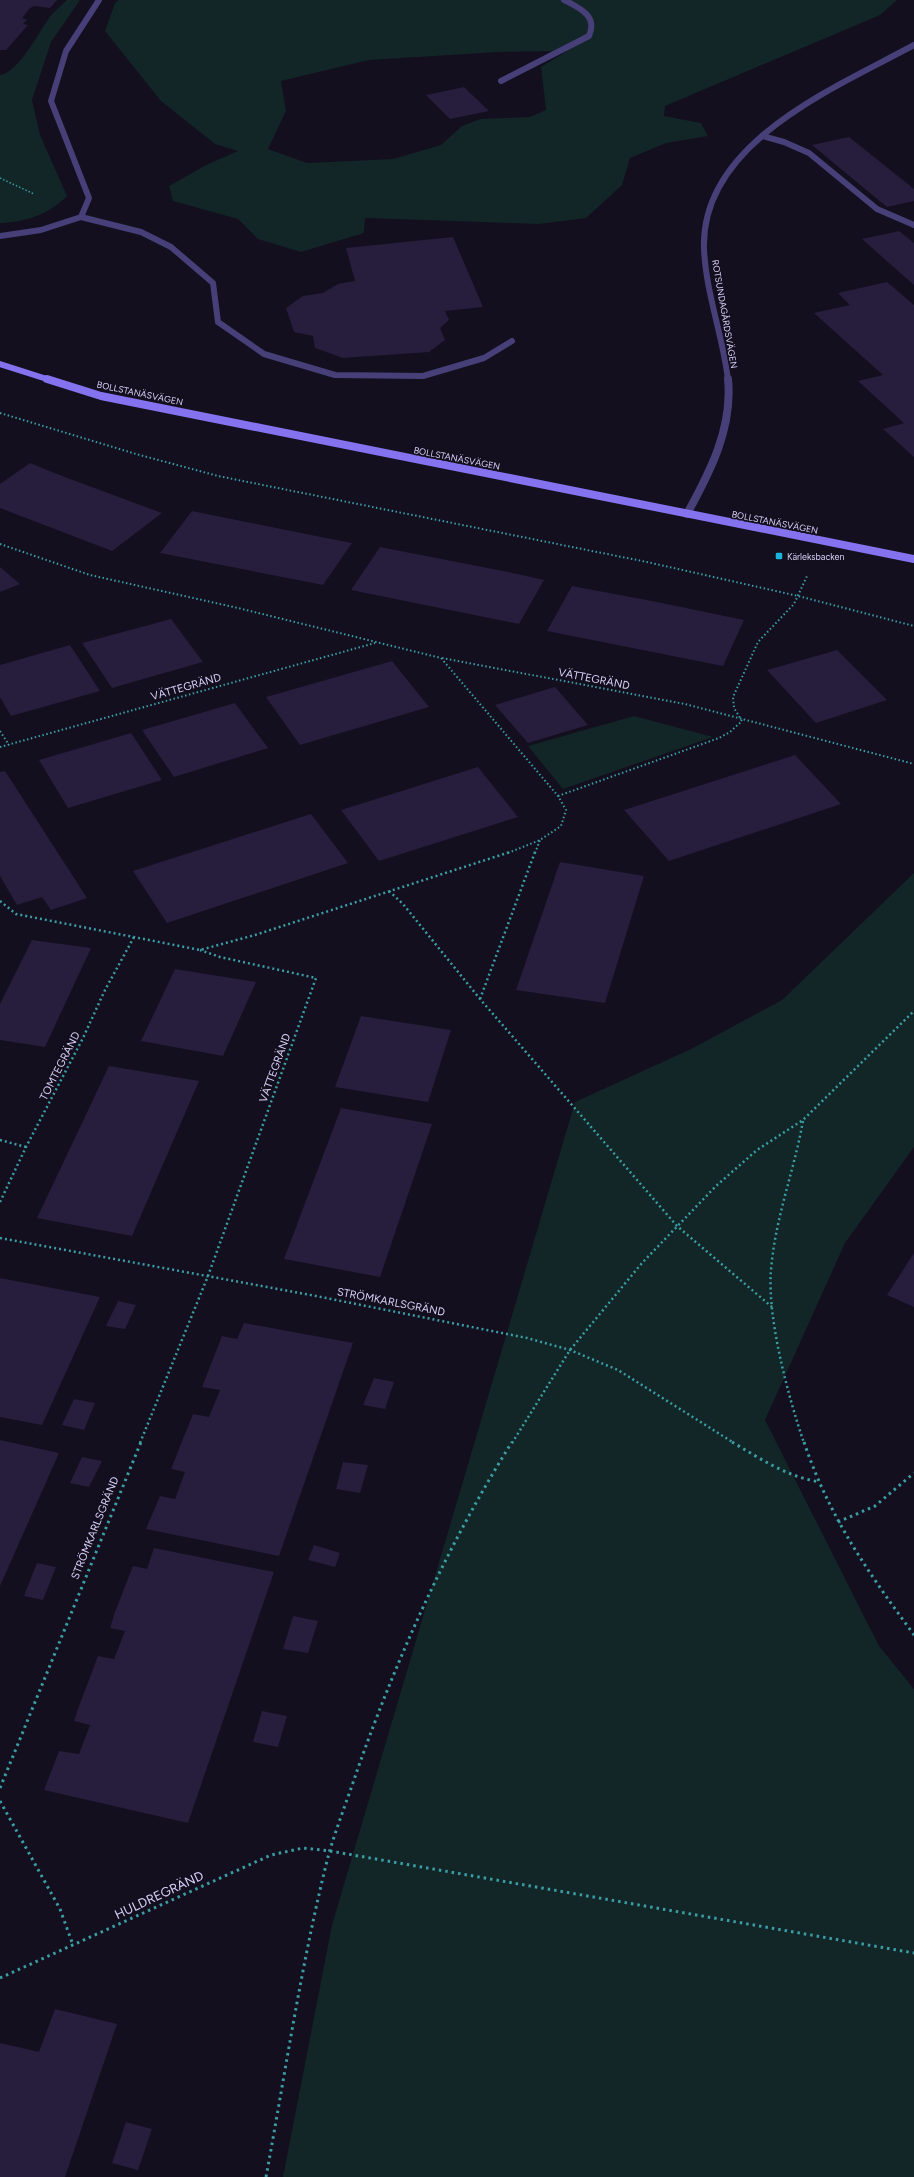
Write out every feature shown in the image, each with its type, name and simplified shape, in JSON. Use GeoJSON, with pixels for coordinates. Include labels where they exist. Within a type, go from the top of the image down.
{"type":"FeatureCollection","features":[{"type":"Feature","properties":{"kind":"street"},"geometry":{"type":"LineString","coordinates":[[81,217],[89,198],[51,101],[66,51],[99,0]]}},
{"type":"Feature","properties":{"kind":"street"},"geometry":{"type":"LineString","coordinates":[[502,81],[589,36],[594,28],[591,19],[580,8],[564,0]]}},
{"type":"Feature","properties":{"kind":"street","name":"ROTSUNDAGÅRDSVÄGEN"},"geometry":{"type":"LineString","coordinates":[[687,514],[718,452],[726,420],[728,384],[723,343],[712,304],[707,271],[705,241],[708,216],[719,191],[735,165],[762,136],[793,112],[914,45]]}},
{"type":"Feature","properties":{"kind":"street"},"geometry":{"type":"LineString","coordinates":[[762,136],[784,142],[809,152],[877,209],[914,225]]}},
{"type":"Feature","properties":{"kind":"street"},"geometry":{"type":"LineString","coordinates":[[0,236],[20,235],[45,230],[81,217],[140,232],[171,247],[213,283],[218,322],[264,354],[335,375],[423,376],[484,358],[512,341]]}},
{"type":"Feature","properties":{"kind":"street","name":"BOLLSTANÄSVÄGEN"},"geometry":{"type":"LineString","coordinates":[[0,364],[101,396],[914,559]]}},
{"type":"Feature","properties":{"kind":"path"},"geometry":{"type":"LineString","coordinates":[[0,413],[136,454],[218,476],[647,562],[798,596],[914,626]]}},
{"type":"Feature","properties":{"kind":"path","name":"VÄTTEGRÄND"},"geometry":{"type":"LineString","coordinates":[[0,544],[90,575],[238,608],[441,658],[685,704],[742,721],[914,764]]}},
{"type":"Feature","properties":{"kind":"path"},"geometry":{"type":"LineString","coordinates":[[558,796],[719,738],[730,732],[742,721],[734,708],[733,697],[758,642],[766,632],[785,616],[798,596],[809,572]]}},
{"type":"Feature","properties":{"kind":"path","name":"VÄTTEGRÄND"},"geometry":{"type":"LineString","coordinates":[[0,747],[376,642]]}},
{"type":"Feature","properties":{"kind":"path","name":"VÄTTEGRÄND"},"geometry":{"type":"LineString","coordinates":[[200,950],[255,935],[505,854],[540,840],[561,826],[566,810],[558,796],[441,658]]}},
{"type":"Feature","properties":{"kind":"path"},"geometry":{"type":"LineString","coordinates":[[0,731],[9,745]]}},
{"type":"Feature","properties":{"kind":"path"},"geometry":{"type":"LineString","coordinates":[[480,999],[540,840]]}},
{"type":"Feature","properties":{"kind":"path"},"geometry":{"type":"LineString","coordinates":[[389,891],[403,904],[480,999],[677,1226],[772,1307]]}},
{"type":"Feature","properties":{"kind":"path","name":"VÄTTEGRÄND"},"geometry":{"type":"LineString","coordinates":[[0,901],[16,914],[200,950],[316,978],[208,1276]]}},
{"type":"Feature","properties":{"kind":"path","name":"TOMTEGRÄND"},"geometry":{"type":"LineString","coordinates":[[0,1202],[26,1146],[84,1038],[105,990],[134,937]]}},
{"type":"Feature","properties":{"kind":"path"},"geometry":{"type":"LineString","coordinates":[[266,2177],[314,1918],[330,1851],[369,1738],[426,1601],[485,1485],[570,1350],[642,1263],[716,1186],[757,1150],[779,1134],[803,1120],[913,1013]]}},
{"type":"Feature","properties":{"kind":"path"},"geometry":{"type":"LineString","coordinates":[[803,1120],[800,1145],[775,1233],[771,1270],[772,1307],[781,1361],[797,1420],[820,1482],[838,1522],[873,1577],[914,1635]]}},
{"type":"Feature","properties":{"kind":"path"},"geometry":{"type":"LineString","coordinates":[[0,1140],[26,1146]]}},
{"type":"Feature","properties":{"kind":"path","name":"STRÖMKARLSGRÄND"},"geometry":{"type":"LineString","coordinates":[[0,1238],[208,1276],[527,1338],[570,1350],[618,1370],[770,1465],[801,1479],[820,1482]]}},
{"type":"Feature","properties":{"kind":"path","name":"STRÖMKARLSGRÄND"},"geometry":{"type":"LineString","coordinates":[[0,1788],[208,1276]]}},
{"type":"Feature","properties":{"kind":"path"},"geometry":{"type":"LineString","coordinates":[[838,1522],[875,1506],[914,1473]]}},
{"type":"Feature","properties":{"kind":"path"},"geometry":{"type":"LineString","coordinates":[[0,1801],[60,1908],[73,1945]]}},
{"type":"Feature","properties":{"kind":"path","name":"HULDREGRÄND"},"geometry":{"type":"LineString","coordinates":[[0,1978],[271,1855],[303,1848],[330,1851],[914,1953]]}},
{"type":"Feature","properties":{"kind":"green space"},"geometry":{"type":"Polygon","coordinates":[[[67,0],[80,0],[51,42],[32,100],[40,135],[67,196],[60,203],[44,213],[28,219],[0,223],[0,75],[7,73],[21,60],[49,18],[67,0]]]}},
{"type":"Feature","properties":{"kind":"green space"},"geometry":{"type":"Polygon","coordinates":[[[119,0],[897,0],[880,15],[665,106],[664,116],[701,123],[708,136],[666,143],[630,158],[622,185],[586,218],[539,224],[365,218],[364,233],[301,252],[258,239],[238,219],[173,201],[169,186],[206,165],[238,151],[215,144],[161,101],[105,31],[115,3],[119,0]],[[567,51],[499,52],[369,60],[281,81],[286,111],[268,149],[307,163],[393,159],[441,145],[462,126],[480,119],[530,117],[546,110],[541,67],[567,51]]]}},
{"type":"Feature","properties":{"kind":"green space"},"geometry":{"type":"Polygon","coordinates":[[[634,716],[713,737],[563,789],[528,746],[634,716]]]}},
{"type":"Feature","properties":{"kind":"green space"},"geometry":{"type":"Polygon","coordinates":[[[914,873],[914,1147],[845,1243],[765,1420],[879,1646],[914,1689],[914,2177],[283,2177],[332,1925],[575,1102],[691,1049],[782,1000],[914,873]]]}},
{"type":"Feature","properties":{"kind":"building"},"geometry":{"type":"Polygon","coordinates":[[[0,0],[57,0],[50,8],[35,6],[30,8],[22,18],[27,20],[23,24],[28,25],[6,50],[0,50],[0,0]]]}},
{"type":"Feature","properties":{"kind":"building"},"geometry":{"type":"Polygon","coordinates":[[[464,87],[489,111],[450,119],[426,95],[464,87]]]}},
{"type":"Feature","properties":{"kind":"building"},"geometry":{"type":"Polygon","coordinates":[[[849,137],[914,189],[914,201],[887,207],[812,145],[849,137]]]}},
{"type":"Feature","properties":{"kind":"building"},"geometry":{"type":"Polygon","coordinates":[[[899,231],[914,243],[914,285],[862,239],[899,231]]]}},
{"type":"Feature","properties":{"kind":"building"},"geometry":{"type":"Polygon","coordinates":[[[453,237],[483,307],[445,311],[449,320],[440,328],[445,340],[429,352],[343,358],[315,348],[313,336],[294,332],[286,308],[303,296],[323,293],[338,284],[355,281],[346,248],[453,237]]]}},
{"type":"Feature","properties":{"kind":"building"},"geometry":{"type":"Polygon","coordinates":[[[887,282],[914,305],[914,457],[883,429],[904,423],[858,381],[883,375],[814,313],[850,305],[838,293],[887,282]]]}},
{"type":"Feature","properties":{"kind":"building"},"geometry":{"type":"Polygon","coordinates":[[[30,463],[162,513],[112,551],[0,508],[0,484],[30,463]]]}},
{"type":"Feature","properties":{"kind":"building"},"geometry":{"type":"Polygon","coordinates":[[[192,511],[352,543],[323,585],[160,553],[192,511]]]}},
{"type":"Feature","properties":{"kind":"building"},"geometry":{"type":"Polygon","coordinates":[[[380,547],[544,580],[519,624],[351,590],[380,547]]]}},
{"type":"Feature","properties":{"kind":"building"},"geometry":{"type":"Polygon","coordinates":[[[0,567],[20,584],[0,592],[0,567]]]}},
{"type":"Feature","properties":{"kind":"building"},"geometry":{"type":"Polygon","coordinates":[[[572,586],[744,620],[723,666],[547,631],[572,586]]]}},
{"type":"Feature","properties":{"kind":"building"},"geometry":{"type":"Polygon","coordinates":[[[171,619],[203,662],[112,688],[82,643],[171,619]]]}},
{"type":"Feature","properties":{"kind":"building"},"geometry":{"type":"Polygon","coordinates":[[[70,645],[100,691],[11,716],[0,697],[0,665],[70,645]]]}},
{"type":"Feature","properties":{"kind":"building"},"geometry":{"type":"Polygon","coordinates":[[[837,650],[887,700],[816,723],[767,670],[837,650]]]}},
{"type":"Feature","properties":{"kind":"building"},"geometry":{"type":"Polygon","coordinates":[[[392,661],[429,707],[300,745],[266,697],[392,661]]]}},
{"type":"Feature","properties":{"kind":"building"},"geometry":{"type":"Polygon","coordinates":[[[555,687],[588,725],[528,743],[495,705],[555,687]]]}},
{"type":"Feature","properties":{"kind":"building"},"geometry":{"type":"Polygon","coordinates":[[[235,703],[268,748],[174,777],[142,730],[235,703]]]}},
{"type":"Feature","properties":{"kind":"building"},"geometry":{"type":"Polygon","coordinates":[[[131,733],[162,780],[68,808],[39,760],[131,733]]]}},
{"type":"Feature","properties":{"kind":"building"},"geometry":{"type":"Polygon","coordinates":[[[795,755],[841,804],[669,861],[624,810],[795,755]]]}},
{"type":"Feature","properties":{"kind":"building"},"geometry":{"type":"Polygon","coordinates":[[[478,767],[518,817],[379,861],[341,810],[478,767]]]}},
{"type":"Feature","properties":{"kind":"building"},"geometry":{"type":"Polygon","coordinates":[[[5,771],[87,898],[51,910],[42,897],[17,905],[0,876],[0,772],[5,771]]]}},
{"type":"Feature","properties":{"kind":"building"},"geometry":{"type":"Polygon","coordinates":[[[311,814],[348,863],[167,923],[133,871],[311,814]]]}},
{"type":"Feature","properties":{"kind":"building"},"geometry":{"type":"Polygon","coordinates":[[[560,862],[644,876],[605,1003],[516,990],[560,862]]]}},
{"type":"Feature","properties":{"kind":"building"},"geometry":{"type":"Polygon","coordinates":[[[32,940],[91,948],[45,1047],[0,1040],[0,1004],[32,940]]]}},
{"type":"Feature","properties":{"kind":"building"},"geometry":{"type":"Polygon","coordinates":[[[175,969],[256,982],[223,1056],[141,1041],[175,969]]]}},
{"type":"Feature","properties":{"kind":"building"},"geometry":{"type":"Polygon","coordinates":[[[361,1016],[451,1030],[428,1102],[335,1087],[361,1016]]]}},
{"type":"Feature","properties":{"kind":"building"},"geometry":{"type":"Polygon","coordinates":[[[109,1066],[199,1081],[132,1236],[37,1218],[109,1066]]]}},
{"type":"Feature","properties":{"kind":"building"},"geometry":{"type":"Polygon","coordinates":[[[341,1108],[432,1124],[380,1277],[284,1259],[341,1108]]]}},
{"type":"Feature","properties":{"kind":"building"},"geometry":{"type":"Polygon","coordinates":[[[914,1253],[914,1307],[887,1295],[914,1253]]]}},
{"type":"Feature","properties":{"kind":"building"},"geometry":{"type":"Polygon","coordinates":[[[0,1278],[100,1297],[42,1425],[0,1417],[0,1278]]]}},
{"type":"Feature","properties":{"kind":"building"},"geometry":{"type":"Polygon","coordinates":[[[118,1301],[136,1305],[125,1329],[106,1326],[118,1301]]]}},
{"type":"Feature","properties":{"kind":"building"},"geometry":{"type":"Polygon","coordinates":[[[244,1323],[353,1343],[279,1556],[146,1529],[160,1496],[175,1499],[185,1472],[171,1469],[193,1414],[209,1417],[220,1390],[202,1387],[222,1336],[237,1339],[244,1323]]]}},
{"type":"Feature","properties":{"kind":"building"},"geometry":{"type":"Polygon","coordinates":[[[374,1378],[394,1382],[385,1409],[363,1405],[374,1378]]]}},
{"type":"Feature","properties":{"kind":"building"},"geometry":{"type":"Polygon","coordinates":[[[74,1399],[95,1403],[84,1430],[62,1425],[74,1399]]]}},
{"type":"Feature","properties":{"kind":"building"},"geometry":{"type":"Polygon","coordinates":[[[0,1440],[59,1453],[0,1586],[0,1440]]]}},
{"type":"Feature","properties":{"kind":"building"},"geometry":{"type":"Polygon","coordinates":[[[82,1457],[102,1461],[89,1487],[70,1483],[82,1457]]]}},
{"type":"Feature","properties":{"kind":"building"},"geometry":{"type":"Polygon","coordinates":[[[343,1462],[368,1465],[360,1493],[336,1489],[343,1462]]]}},
{"type":"Feature","properties":{"kind":"building"},"geometry":{"type":"Polygon","coordinates":[[[314,1545],[340,1553],[335,1567],[308,1560],[314,1545]]]}},
{"type":"Feature","properties":{"kind":"building"},"geometry":{"type":"Polygon","coordinates":[[[154,1548],[274,1572],[188,1823],[44,1790],[59,1751],[79,1754],[90,1725],[74,1721],[79,1706],[98,1656],[114,1659],[125,1631],[110,1628],[115,1612],[133,1566],[147,1569],[154,1548]]]}},
{"type":"Feature","properties":{"kind":"building"},"geometry":{"type":"Polygon","coordinates":[[[37,1563],[56,1567],[43,1600],[24,1596],[37,1563]]]}},
{"type":"Feature","properties":{"kind":"building"},"geometry":{"type":"Polygon","coordinates":[[[293,1616],[318,1621],[308,1653],[283,1649],[293,1616]]]}},
{"type":"Feature","properties":{"kind":"building"},"geometry":{"type":"Polygon","coordinates":[[[262,1711],[287,1716],[278,1747],[253,1742],[262,1711]]]}},
{"type":"Feature","properties":{"kind":"building"},"geometry":{"type":"Polygon","coordinates":[[[55,2009],[117,2024],[65,2177],[0,2177],[0,2043],[39,2052],[55,2009]]]}},
{"type":"Feature","properties":{"kind":"building"},"geometry":{"type":"Polygon","coordinates":[[[126,2122],[152,2129],[138,2170],[112,2163],[126,2122]]]}},
{"type":"Feature","properties":{"kind":"place","name":"Kärleksbacken"},"geometry":{"type":"Point","coordinates":[779,556]}}]}
